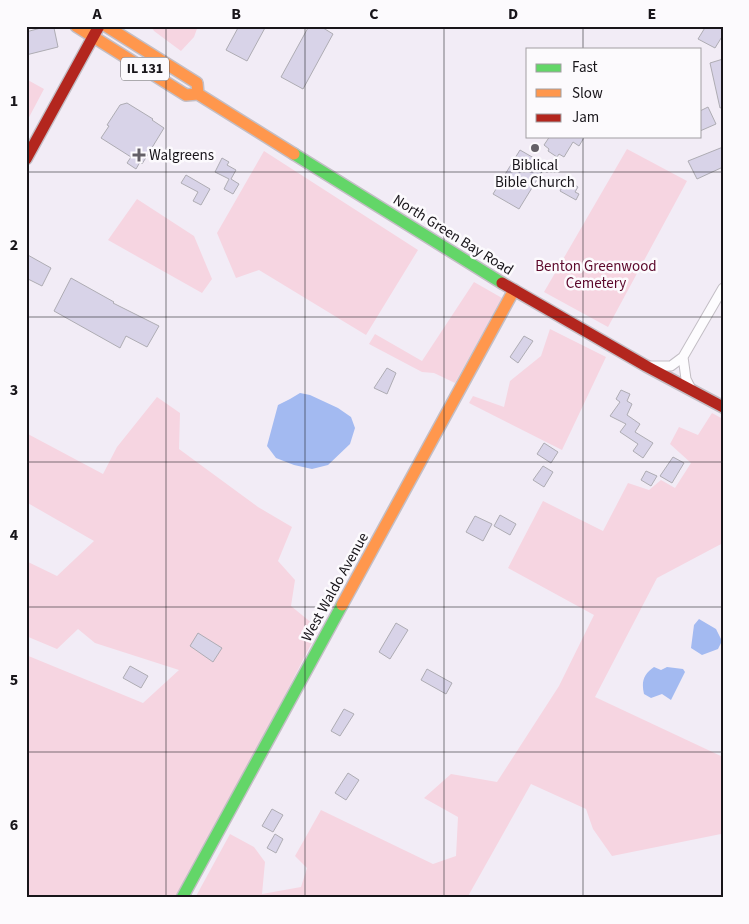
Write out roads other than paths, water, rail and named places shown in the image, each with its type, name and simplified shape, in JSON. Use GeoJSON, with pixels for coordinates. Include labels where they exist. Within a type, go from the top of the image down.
{"type":"FeatureCollection","features":[{"type":"Feature","properties":{"kind":"main road","name":"North Green Bay Road"},"geometry":{"type":"LineString","coordinates":[[76,26],[186,95],[198,94],[514,290],[646,366],[723,407]]}},
{"type":"Feature","properties":{"kind":"main road"},"geometry":{"type":"LineString","coordinates":[[26,159],[99,26]]}},
{"type":"Feature","properties":{"kind":"main road","name":"North Green Bay Road"},"geometry":{"type":"LineString","coordinates":[[106,26],[197,83],[198,94]]}},
{"type":"Feature","properties":{"kind":"main road","name":"West Waldo Avenue"},"geometry":{"type":"LineString","coordinates":[[182,898],[514,290]]}},
{"type":"Feature","properties":{"kind":"street"},"geometry":{"type":"LineString","coordinates":[[646,366],[672,366],[683,357],[723,288]]}},
{"type":"Feature","properties":{"kind":"street"},"geometry":{"type":"LineString","coordinates":[[683,357],[686,379],[692,391]]}},
{"type":"Feature","properties":{"kind":"water"},"geometry":{"type":"Polygon","coordinates":[[[300,393],[310,395],[338,408],[351,417],[355,428],[350,444],[328,465],[312,469],[294,465],[276,458],[267,446],[278,405],[300,393]]]}},
{"type":"Feature","properties":{"kind":"water"},"geometry":{"type":"Polygon","coordinates":[[[699,619],[716,629],[722,641],[718,649],[702,655],[691,648],[694,625],[699,619]]]}},
{"type":"Feature","properties":{"kind":"water"},"geometry":{"type":"Polygon","coordinates":[[[654,667],[661,670],[667,667],[683,669],[685,672],[671,700],[662,694],[651,698],[644,694],[644,678],[654,667]]]}},
{"type":"Feature","properties":{"kind":"place","name":"Biblical Bible Church"},"geometry":{"type":"Point","coordinates":[535,148]}},
{"type":"Feature","properties":{"kind":"place","name":"Walgreens"},"geometry":{"type":"Point","coordinates":[139,155]}},
{"type":"Feature","properties":{"kind":"park label","name":"Benton Greenwood Cemetery"},"geometry":{"type":"Point","coordinates":[596,274]}}]}
